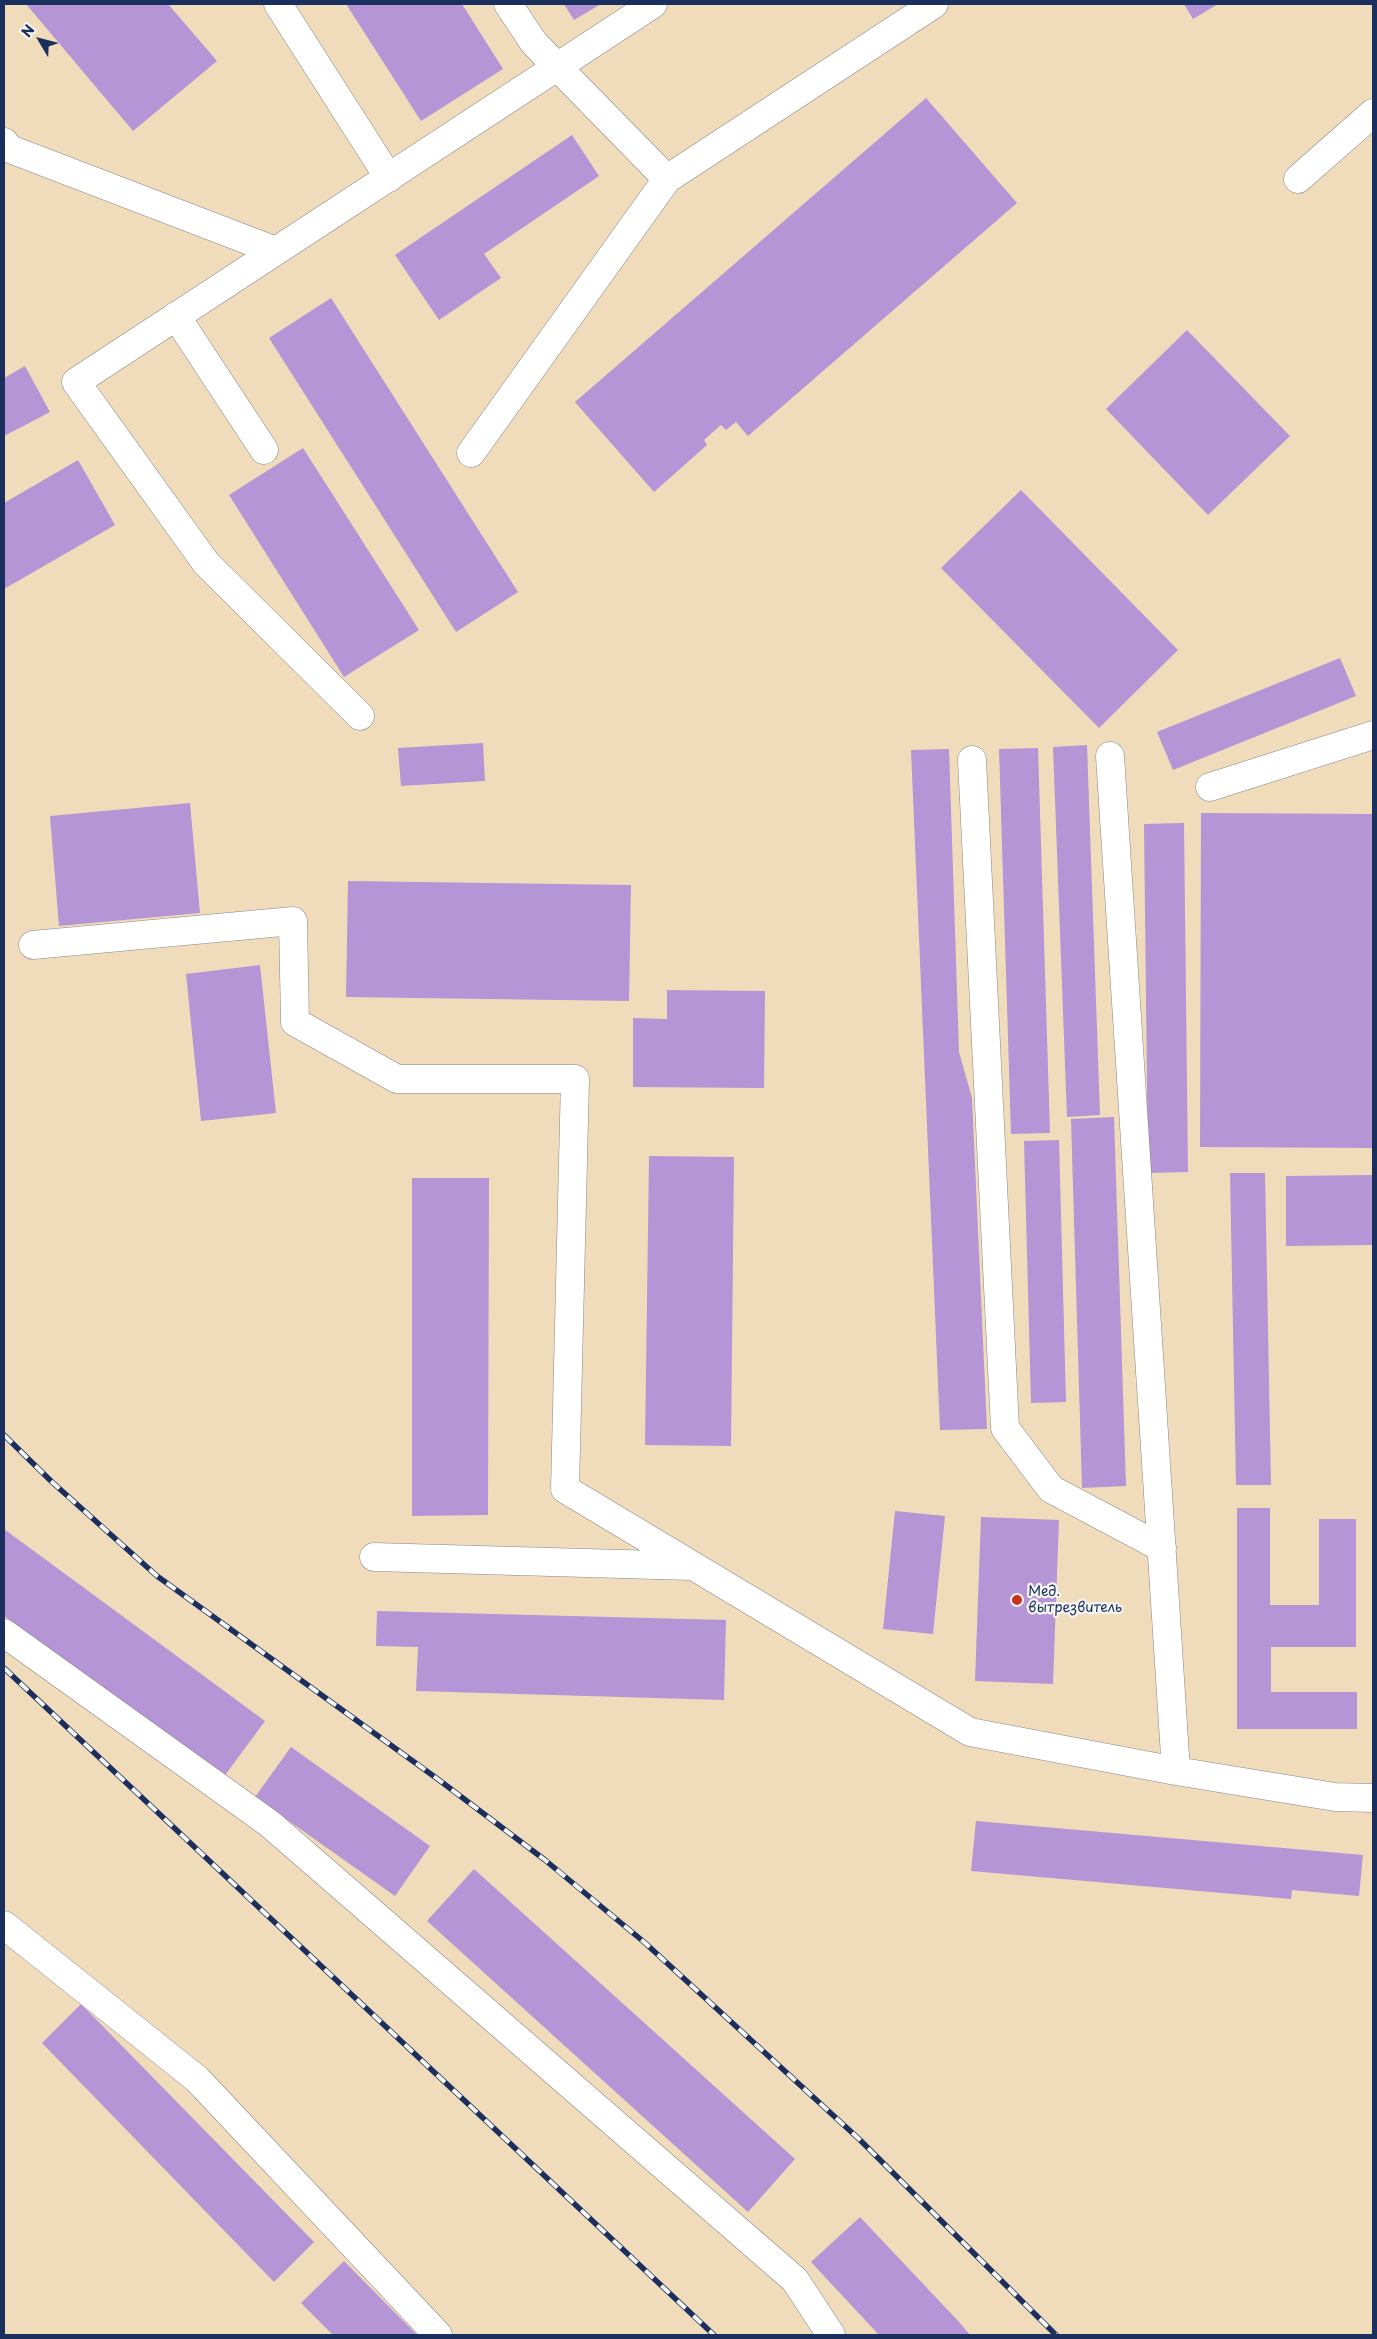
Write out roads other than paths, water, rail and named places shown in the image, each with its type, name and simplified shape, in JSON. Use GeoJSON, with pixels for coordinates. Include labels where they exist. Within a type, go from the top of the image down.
{"type":"FeatureCollection","features":[{"type":"Feature","properties":{"kind":"street"},"geometry":{"type":"LineString","coordinates":[[278,4],[389,178]]}},
{"type":"Feature","properties":{"kind":"street"},"geometry":{"type":"LineString","coordinates":[[508,4],[534,43],[667,179]]}},
{"type":"Feature","properties":{"kind":"street"},"geometry":{"type":"LineString","coordinates":[[360,716],[206,563],[76,382],[653,4]]}},
{"type":"Feature","properties":{"kind":"street"},"geometry":{"type":"LineString","coordinates":[[471,453],[667,179],[934,4]]}},
{"type":"Feature","properties":{"kind":"street"},"geometry":{"type":"LineString","coordinates":[[1298,179],[1373,113]]}},
{"type":"Feature","properties":{"kind":"street"},"geometry":{"type":"LineString","coordinates":[[4,142],[10,149],[276,251]]}},
{"type":"Feature","properties":{"kind":"street"},"geometry":{"type":"LineString","coordinates":[[176,316],[264,450]]}},
{"type":"Feature","properties":{"kind":"street"},"geometry":{"type":"LineString","coordinates":[[1210,787],[1373,735]]}},
{"type":"Feature","properties":{"kind":"street"},"geometry":{"type":"LineString","coordinates":[[1110,756],[1176,1771]]}},
{"type":"Feature","properties":{"kind":"street"},"geometry":{"type":"LineString","coordinates":[[972,760],[1005,1428],[1051,1490],[1162,1548]]}},
{"type":"Feature","properties":{"kind":"street"},"geometry":{"type":"LineString","coordinates":[[33,945],[293,921],[295,1022],[397,1079],[576,1079],[565,1489],[970,1732],[1176,1771],[1335,1797],[1373,1798]]}},
{"type":"Feature","properties":{"kind":"street"},"geometry":{"type":"LineString","coordinates":[[374,1557],[694,1566]]}},
{"type":"Feature","properties":{"kind":"street"},"geometry":{"type":"LineString","coordinates":[[4,1633],[270,1824],[795,2280],[830,2335]]}},
{"type":"Feature","properties":{"kind":"street"},"geometry":{"type":"LineString","coordinates":[[4,1925],[197,2079],[438,2335]]}},
{"type":"Feature","properties":{"kind":"railway"},"geometry":{"type":"LineString","coordinates":[[4,1435],[52,1482],[157,1576],[439,1780],[545,1860],[644,1942],[859,2139],[1056,2335]]}},
{"type":"Feature","properties":{"kind":"railway"},"geometry":{"type":"LineString","coordinates":[[4,1668],[714,2335]]}},
{"type":"Feature","properties":{"kind":"place","name":"Мед. вытрезвитель"},"geometry":{"type":"Point","coordinates":[1017,1600]}}]}
